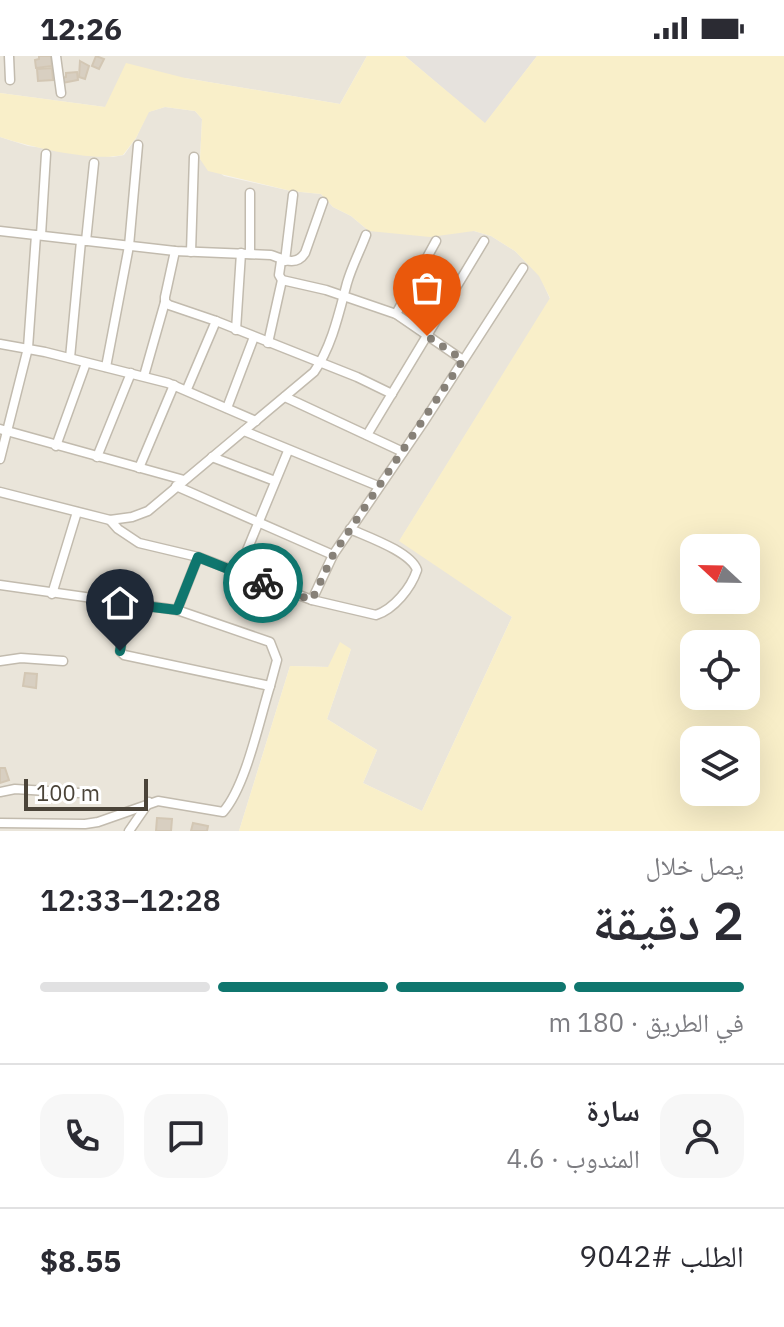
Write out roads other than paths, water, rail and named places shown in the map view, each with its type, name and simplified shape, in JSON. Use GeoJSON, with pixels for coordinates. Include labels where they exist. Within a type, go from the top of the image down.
{"type":"FeatureCollection","features":[{"type":"Feature","properties":{"kind":"street"},"geometry":{"type":"LineString","coordinates":[[9,56],[10,80]]}},
{"type":"Feature","properties":{"kind":"street"},"geometry":{"type":"LineString","coordinates":[[56,56],[61,93]]}},
{"type":"Feature","properties":{"kind":"street"},"geometry":{"type":"LineString","coordinates":[[106,367],[129,246],[138,145]]}},
{"type":"Feature","properties":{"kind":"street"},"geometry":{"type":"LineString","coordinates":[[0,459],[4,430],[28,348],[46,154]]}},
{"type":"Feature","properties":{"kind":"street"},"geometry":{"type":"LineString","coordinates":[[191,252],[194,157]]}},
{"type":"Feature","properties":{"kind":"street"},"geometry":{"type":"LineString","coordinates":[[70,358],[94,163]]}},
{"type":"Feature","properties":{"kind":"street"},"geometry":{"type":"LineString","coordinates":[[236,330],[250,193]]}},
{"type":"Feature","properties":{"kind":"street"},"geometry":{"type":"LineString","coordinates":[[268,343],[282,280],[279,275],[293,195]]}},
{"type":"Feature","properties":{"kind":"street"},"geometry":{"type":"LineString","coordinates":[[0,231],[175,251],[271,255],[283,261],[298,260],[302,257],[323,202]]}},
{"type":"Feature","properties":{"kind":"street"},"geometry":{"type":"LineString","coordinates":[[0,492],[110,520],[148,511],[285,397],[321,362],[345,297],[348,278],[366,235]]}},
{"type":"Feature","properties":{"kind":"street"},"geometry":{"type":"LineString","coordinates":[[396,314],[436,241]]}},
{"type":"Feature","properties":{"kind":"street"},"geometry":{"type":"LineString","coordinates":[[367,435],[484,241]]}},
{"type":"Feature","properties":{"kind":"street"},"geometry":{"type":"LineString","coordinates":[[144,376],[165,302],[175,251]]}},
{"type":"Feature","properties":{"kind":"street"},"geometry":{"type":"LineString","coordinates":[[312,600],[333,555],[523,268]]}},
{"type":"Feature","properties":{"kind":"street"},"geometry":{"type":"LineString","coordinates":[[282,280],[326,290],[396,314],[463,360]]}},
{"type":"Feature","properties":{"kind":"street"},"geometry":{"type":"LineString","coordinates":[[165,302],[321,362],[392,394]]}},
{"type":"Feature","properties":{"kind":"street"},"geometry":{"type":"LineString","coordinates":[[187,389],[216,321]]}},
{"type":"Feature","properties":{"kind":"street"},"geometry":{"type":"LineString","coordinates":[[227,408],[254,337]]}},
{"type":"Feature","properties":{"kind":"street"},"geometry":{"type":"LineString","coordinates":[[0,344],[28,348],[174,385],[256,421]]}},
{"type":"Feature","properties":{"kind":"street"},"geometry":{"type":"LineString","coordinates":[[56,446],[86,363]]}},
{"type":"Feature","properties":{"kind":"street"},"geometry":{"type":"LineString","coordinates":[[97,457],[131,373]]}},
{"type":"Feature","properties":{"kind":"street"},"geometry":{"type":"LineString","coordinates":[[139,468],[174,385]]}},
{"type":"Feature","properties":{"kind":"street"},"geometry":{"type":"LineString","coordinates":[[285,397],[403,452]]}},
{"type":"Feature","properties":{"kind":"street"},"geometry":{"type":"LineString","coordinates":[[4,430],[139,468],[180,483],[258,523],[333,555]]}},
{"type":"Feature","properties":{"kind":"street"},"geometry":{"type":"LineString","coordinates":[[244,431],[378,486]]}},
{"type":"Feature","properties":{"kind":"street"},"geometry":{"type":"LineString","coordinates":[[238,572],[288,451]]}},
{"type":"Feature","properties":{"kind":"street"},"geometry":{"type":"LineString","coordinates":[[212,457],[275,481]]}},
{"type":"Feature","properties":{"kind":"street"},"geometry":{"type":"LineString","coordinates":[[52,594],[77,512]]}},
{"type":"Feature","properties":{"kind":"street"},"geometry":{"type":"LineString","coordinates":[[110,520],[139,543],[198,557],[312,600],[376,615],[388,609],[414,580],[417,570],[415,563],[350,529]]}},
{"type":"Feature","properties":{"kind":"street"},"geometry":{"type":"LineString","coordinates":[[177,610],[198,557]]}},
{"type":"Feature","properties":{"kind":"street"},"geometry":{"type":"LineString","coordinates":[[0,585],[177,610],[270,642],[277,660],[251,751],[231,802],[223,812],[158,801],[85,824],[0,823]]}},
{"type":"Feature","properties":{"kind":"street"},"geometry":{"type":"LineString","coordinates":[[128,604],[120,643],[120,651],[124,655],[270,686]]}},
{"type":"Feature","properties":{"kind":"street"},"geometry":{"type":"LineString","coordinates":[[0,661],[21,658],[63,661]]}},
{"type":"Feature","properties":{"kind":"street"},"geometry":{"type":"LineString","coordinates":[[0,792],[15,789],[79,793]]}},
{"type":"Feature","properties":{"kind":"street"},"geometry":{"type":"LineString","coordinates":[[129,831],[149,802]]}}]}
